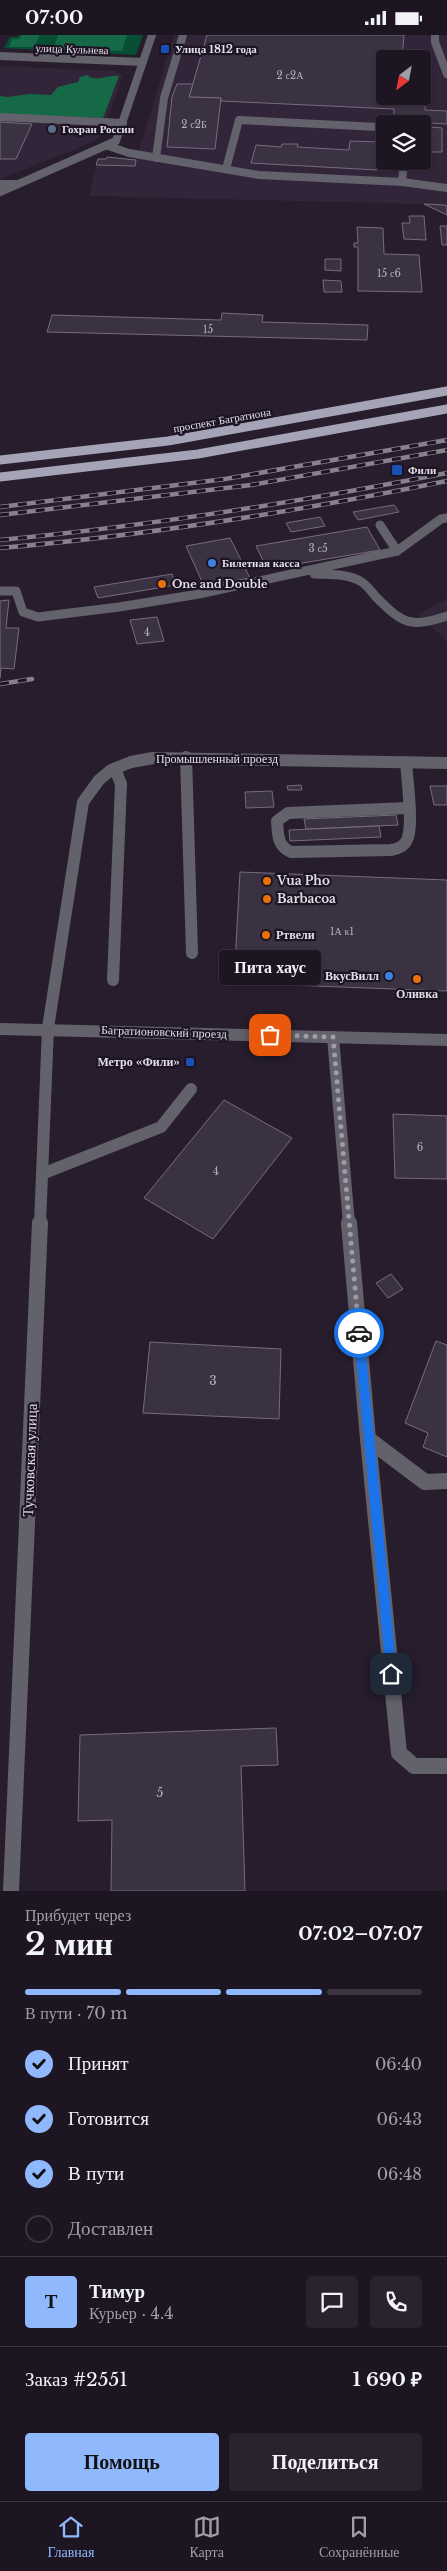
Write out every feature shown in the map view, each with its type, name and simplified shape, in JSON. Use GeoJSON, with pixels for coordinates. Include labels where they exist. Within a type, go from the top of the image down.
{"type":"FeatureCollection","features":[{"type":"Feature","properties":{"kind":"main road","name":"проспект Багратиона"},"geometry":{"type":"LineString","coordinates":[[0,460],[39,458],[184,439],[447,391]]}},
{"type":"Feature","properties":{"kind":"main road"},"geometry":{"type":"LineString","coordinates":[[0,477],[198,454],[447,409]]}},
{"type":"Feature","properties":{"kind":"street"},"geometry":{"type":"LineString","coordinates":[[0,192],[108,146],[118,138],[152,35]]}},
{"type":"Feature","properties":{"kind":"street"},"geometry":{"type":"LineString","coordinates":[[156,158],[164,98],[183,35]]}},
{"type":"Feature","properties":{"kind":"street"},"geometry":{"type":"LineString","coordinates":[[435,35],[435,42],[447,74]]}},
{"type":"Feature","properties":{"kind":"street","name":"улица Кульнева"},"geometry":{"type":"LineString","coordinates":[[0,56],[143,62]]}},
{"type":"Feature","properties":{"kind":"street"},"geometry":{"type":"LineString","coordinates":[[0,117],[123,123]]}},
{"type":"Feature","properties":{"kind":"street"},"geometry":{"type":"LineString","coordinates":[[226,169],[240,120],[376,127]]}},
{"type":"Feature","properties":{"kind":"street"},"geometry":{"type":"LineString","coordinates":[[108,146],[129,153],[259,175],[402,182],[447,188]]}},
{"type":"Feature","properties":{"kind":"street"},"geometry":{"type":"LineString","coordinates":[[402,182],[403,170]]}},
{"type":"Feature","properties":{"kind":"street"},"geometry":{"type":"LineString","coordinates":[[0,185],[15,184]]}},
{"type":"Feature","properties":{"kind":"street"},"geometry":{"type":"LineString","coordinates":[[0,591],[16,591],[20,608],[25,613],[39,616],[109,609],[184,598],[397,551],[441,519],[447,518]]}},
{"type":"Feature","properties":{"kind":"street"},"geometry":{"type":"LineString","coordinates":[[380,525],[397,551]]}},
{"type":"Feature","properties":{"kind":"street"},"geometry":{"type":"LineString","coordinates":[[296,573],[351,577],[362,582],[405,623],[423,625],[447,616]]}},
{"type":"Feature","properties":{"kind":"street"},"geometry":{"type":"LineString","coordinates":[[186,757],[192,953]]}},
{"type":"Feature","properties":{"kind":"street","name":"Промышленный проезд"},"geometry":{"type":"LineString","coordinates":[[48,1029],[83,802],[103,776],[115,769],[143,759],[186,757],[447,763]]}},
{"type":"Feature","properties":{"kind":"street"},"geometry":{"type":"LineString","coordinates":[[406,761],[408,808],[409,837],[407,843],[391,850],[292,853],[282,849],[279,844],[277,821],[288,813],[408,808]]}},
{"type":"Feature","properties":{"kind":"street"},"geometry":{"type":"LineString","coordinates":[[112,981],[121,784],[115,769]]}},
{"type":"Feature","properties":{"kind":"street","name":"Багратионовский проезд"},"geometry":{"type":"LineString","coordinates":[[0,1029],[447,1041]]}},
{"type":"Feature","properties":{"kind":"street","name":"Тучковская улица"},"geometry":{"type":"LineString","coordinates":[[11,1891],[48,1029]]}},
{"type":"Feature","properties":{"kind":"street"},"geometry":{"type":"LineString","coordinates":[[333,1037],[368,1439],[399,1753],[414,1766],[447,1766]]}},
{"type":"Feature","properties":{"kind":"street"},"geometry":{"type":"LineString","coordinates":[[42,1174],[161,1127],[191,1089]]}},
{"type":"Feature","properties":{"kind":"street"},"geometry":{"type":"LineString","coordinates":[[368,1439],[425,1482],[447,1481]]}},
{"type":"Feature","properties":{"kind":"shaded area"},"geometry":{"type":"Polygon","coordinates":[[[174,35],[447,35],[447,215],[424,204],[89,196],[98,159],[106,159],[107,157],[136,160],[174,35]]]}},
{"type":"Feature","properties":{"kind":"shaded area","name":"Гохран России"},"geometry":{"type":"Polygon","coordinates":[[[0,66],[114,71],[123,75],[101,136],[91,143],[0,179],[0,66]]]}},
{"type":"Feature","properties":{"kind":"shaded area"},"geometry":{"type":"Polygon","coordinates":[[[447,599],[447,641],[418,614],[447,599]]]}},
{"type":"Feature","properties":{"kind":"green space"},"geometry":{"type":"Polygon","coordinates":[[[19,35],[143,35],[136,55],[4,48],[10,37],[18,37],[19,35]]]}},
{"type":"Feature","properties":{"kind":"green space"},"geometry":{"type":"Polygon","coordinates":[[[22,35],[40,35],[34,47],[9,47],[12,39],[19,39],[22,35]]]}},
{"type":"Feature","properties":{"kind":"green space"},"geometry":{"type":"Polygon","coordinates":[[[58,35],[127,35],[122,51],[53,49],[58,35]]]}},
{"type":"Feature","properties":{"kind":"green space"},"geometry":{"type":"Polygon","coordinates":[[[87,75],[94,78],[119,76],[103,118],[0,114],[0,96],[51,95],[58,87],[78,82],[80,77],[87,75]]]}},
{"type":"Feature","properties":{"kind":"building"},"geometry":{"type":"Polygon","coordinates":[[[207,35],[404,35],[403,50],[376,50],[376,105],[425,105],[425,110],[447,111],[447,124],[431,123],[431,115],[394,115],[394,109],[221,101],[221,98],[189,97],[207,35]]]}},
{"type":"Feature","properties":{"kind":"building"},"geometry":{"type":"Polygon","coordinates":[[[177,84],[193,84],[189,97],[221,98],[215,149],[167,147],[172,97],[177,84]]]}},
{"type":"Feature","properties":{"kind":"building"},"geometry":{"type":"Polygon","coordinates":[[[0,122],[32,124],[16,159],[0,159],[0,122]]]}},
{"type":"Feature","properties":{"kind":"building"},"geometry":{"type":"Polygon","coordinates":[[[431,127],[442,128],[442,152],[431,152],[431,127]]]}},
{"type":"Feature","properties":{"kind":"building"},"geometry":{"type":"Polygon","coordinates":[[[350,141],[376,142],[376,170],[251,163],[256,145],[281,147],[282,144],[298,144],[297,147],[349,150],[350,141]]]}},
{"type":"Feature","properties":{"kind":"building"},"geometry":{"type":"Polygon","coordinates":[[[107,157],[136,160],[135,166],[96,165],[98,159],[106,159],[107,157]]]}},
{"type":"Feature","properties":{"kind":"building"},"geometry":{"type":"Polygon","coordinates":[[[424,204],[447,206],[447,215],[424,204]]]}},
{"type":"Feature","properties":{"kind":"building"},"geometry":{"type":"Polygon","coordinates":[[[409,216],[424,216],[426,240],[404,239],[402,223],[410,223],[409,216]]]}},
{"type":"Feature","properties":{"kind":"building"},"geometry":{"type":"Polygon","coordinates":[[[440,226],[447,226],[447,245],[442,245],[440,226]]]}},
{"type":"Feature","properties":{"kind":"building"},"geometry":{"type":"Polygon","coordinates":[[[357,227],[383,228],[384,254],[419,255],[422,292],[358,291],[358,247],[354,247],[354,243],[358,243],[357,227]]]}},
{"type":"Feature","properties":{"kind":"building"},"geometry":{"type":"Polygon","coordinates":[[[325,259],[341,259],[341,271],[325,270],[325,259]]]}},
{"type":"Feature","properties":{"kind":"building"},"geometry":{"type":"Polygon","coordinates":[[[323,280],[341,281],[342,292],[324,292],[323,280]]]}},
{"type":"Feature","properties":{"kind":"building"},"geometry":{"type":"Polygon","coordinates":[[[222,313],[263,315],[262,322],[368,325],[367,340],[47,332],[52,315],[221,320],[222,313]]]}},
{"type":"Feature","properties":{"kind":"building"},"geometry":{"type":"Polygon","coordinates":[[[394,505],[399,512],[358,520],[353,512],[394,505]]]}},
{"type":"Feature","properties":{"kind":"building"},"geometry":{"type":"Polygon","coordinates":[[[320,517],[325,526],[291,532],[286,523],[320,517]]]}},
{"type":"Feature","properties":{"kind":"building"},"geometry":{"type":"Polygon","coordinates":[[[367,527],[380,550],[267,569],[256,546],[367,527]]]}},
{"type":"Feature","properties":{"kind":"building"},"geometry":{"type":"Polygon","coordinates":[[[230,538],[250,578],[204,586],[186,546],[230,538]]]}},
{"type":"Feature","properties":{"kind":"building"},"geometry":{"type":"Polygon","coordinates":[[[172,574],[176,585],[98,598],[94,587],[172,574]]]}},
{"type":"Feature","properties":{"kind":"building"},"geometry":{"type":"Polygon","coordinates":[[[9,600],[6,628],[19,628],[14,669],[1,668],[0,678],[0,601],[9,600]]]}},
{"type":"Feature","properties":{"kind":"building"},"geometry":{"type":"Polygon","coordinates":[[[157,617],[164,641],[137,644],[130,620],[157,617]]]}},
{"type":"Feature","properties":{"kind":"building"},"geometry":{"type":"Polygon","coordinates":[[[301,785],[302,790],[288,790],[287,786],[301,785]]]}},
{"type":"Feature","properties":{"kind":"building"},"geometry":{"type":"Polygon","coordinates":[[[430,786],[447,786],[447,805],[434,805],[430,786]]]}},
{"type":"Feature","properties":{"kind":"building"},"geometry":{"type":"Polygon","coordinates":[[[272,791],[274,807],[246,808],[245,792],[272,791]]]}},
{"type":"Feature","properties":{"kind":"building"},"geometry":{"type":"Polygon","coordinates":[[[396,815],[398,825],[306,829],[304,819],[396,815]]]}},
{"type":"Feature","properties":{"kind":"building"},"geometry":{"type":"Polygon","coordinates":[[[379,826],[381,837],[290,841],[289,830],[379,826]]]}},
{"type":"Feature","properties":{"kind":"building"},"geometry":{"type":"Polygon","coordinates":[[[240,872],[447,880],[447,991],[234,983],[240,872]]]}},
{"type":"Feature","properties":{"kind":"building"},"geometry":{"type":"Polygon","coordinates":[[[224,1100],[292,1138],[213,1239],[144,1198],[224,1100]]]}},
{"type":"Feature","properties":{"kind":"building"},"geometry":{"type":"Polygon","coordinates":[[[393,1114],[447,1116],[447,1179],[395,1178],[393,1114]]]}},
{"type":"Feature","properties":{"kind":"building"},"geometry":{"type":"Polygon","coordinates":[[[391,1274],[403,1289],[388,1298],[376,1283],[391,1274]]]}},
{"type":"Feature","properties":{"kind":"building"},"geometry":{"type":"Polygon","coordinates":[[[436,1341],[447,1345],[447,1457],[423,1447],[428,1433],[405,1423],[436,1341]]]}},
{"type":"Feature","properties":{"kind":"building"},"geometry":{"type":"Polygon","coordinates":[[[150,1342],[281,1349],[279,1419],[143,1413],[150,1342]]]}},
{"type":"Feature","properties":{"kind":"building"},"geometry":{"type":"Polygon","coordinates":[[[276,1728],[278,1765],[241,1766],[245,1891],[111,1891],[112,1820],[78,1821],[80,1735],[276,1728]]]}},
{"type":"Feature","properties":{"kind":"railway"},"geometry":{"type":"LineString","coordinates":[[0,507],[225,479],[447,440]]}},
{"type":"Feature","properties":{"kind":"railway"},"geometry":{"type":"LineString","coordinates":[[0,515],[251,485],[447,450]]}},
{"type":"Feature","properties":{"kind":"railway"},"geometry":{"type":"LineString","coordinates":[[0,540],[112,528],[224,512],[336,494],[447,473]]}},
{"type":"Feature","properties":{"kind":"railway"},"geometry":{"type":"LineString","coordinates":[[0,548],[56,543],[225,521],[447,481]]}},
{"type":"Feature","properties":{"kind":"railway"},"geometry":{"type":"LineString","coordinates":[[0,684],[32,679]]}},
{"type":"Feature","properties":{"kind":"way so far"},"geometry":{"type":"LineString","coordinates":[[270,1035],[333,1037],[359,1333]]}},
{"type":"Feature","properties":{"kind":"place","name":"Улица 1812 года"},"geometry":{"type":"Point","coordinates":[165,49]}},
{"type":"Feature","properties":{"kind":"place","name":"Гохран России"},"geometry":{"type":"Point","coordinates":[52,129]}},
{"type":"Feature","properties":{"kind":"place","name":"Фили"},"geometry":{"type":"Point","coordinates":[397,470]}},
{"type":"Feature","properties":{"kind":"place","name":"Билетная касса"},"geometry":{"type":"Point","coordinates":[212,563]}},
{"type":"Feature","properties":{"kind":"place","name":"One and Double"},"geometry":{"type":"Point","coordinates":[162,584]}},
{"type":"Feature","properties":{"kind":"place","name":"Vua Pho"},"geometry":{"type":"Point","coordinates":[267,881]}},
{"type":"Feature","properties":{"kind":"place","name":"Barbacoa"},"geometry":{"type":"Point","coordinates":[267,899]}},
{"type":"Feature","properties":{"kind":"place","name":"Ртвели"},"geometry":{"type":"Point","coordinates":[266,935]}},
{"type":"Feature","properties":{"kind":"place","name":"ВкусВилл"},"geometry":{"type":"Point","coordinates":[389,976]}},
{"type":"Feature","properties":{"kind":"place","name":"Оливка"},"geometry":{"type":"Point","coordinates":[417,979]}},
{"type":"Feature","properties":{"kind":"place","name":"Пита хаус"},"geometry":{"type":"Point","coordinates":[270,1035]}},
{"type":"Feature","properties":{"kind":"place","name":"Метро «Фили»"},"geometry":{"type":"Point","coordinates":[190,1062]}},
{"type":"Feature","properties":{"kind":"route"},"geometry":{"type":"LineString","coordinates":[[359,1333],[391,1674]]}}]}
